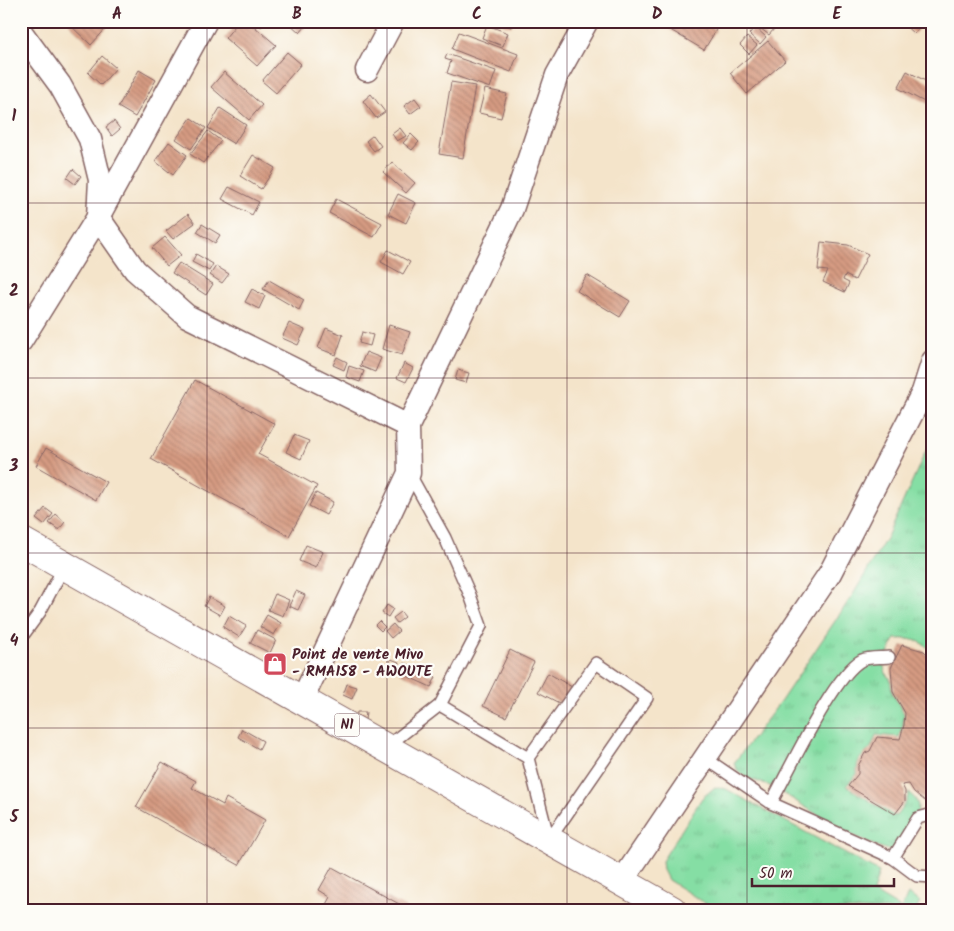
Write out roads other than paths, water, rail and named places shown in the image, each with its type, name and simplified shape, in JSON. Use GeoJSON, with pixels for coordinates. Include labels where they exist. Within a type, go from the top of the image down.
{"type":"FeatureCollection","features":[{"type":"Feature","properties":{"kind":"highway","name":"N1"},"geometry":{"type":"LineString","coordinates":[[21,541],[672,910]]}},
{"type":"Feature","properties":{"kind":"street"},"geometry":{"type":"LineString","coordinates":[[21,341],[98,217],[206,21]]}},
{"type":"Feature","properties":{"kind":"street"},"geometry":{"type":"LineString","coordinates":[[367,70],[393,21]]}},
{"type":"Feature","properties":{"kind":"street"},"geometry":{"type":"LineString","coordinates":[[302,700],[409,473],[408,426],[512,209],[557,75],[587,21]]}},
{"type":"Feature","properties":{"kind":"street"},"geometry":{"type":"LineString","coordinates":[[21,32],[31,60],[60,85],[90,140],[100,180],[98,217],[135,270],[187,316],[408,426]]}},
{"type":"Feature","properties":{"kind":"street"},"geometry":{"type":"LineString","coordinates":[[622,881],[830,573],[923,392],[933,361]]}},
{"type":"Feature","properties":{"kind":"lane"},"geometry":{"type":"LineString","coordinates":[[386,747],[440,705],[482,626],[445,538],[409,473]]}},
{"type":"Feature","properties":{"kind":"lane"},"geometry":{"type":"LineString","coordinates":[[21,638],[40,612],[65,565]]}},
{"type":"Feature","properties":{"kind":"lane"},"geometry":{"type":"LineString","coordinates":[[771,803],[817,718],[844,676],[862,660],[889,656]]}},
{"type":"Feature","properties":{"kind":"lane"},"geometry":{"type":"LineString","coordinates":[[528,758],[596,664],[647,698],[549,840]]}},
{"type":"Feature","properties":{"kind":"lane"},"geometry":{"type":"LineString","coordinates":[[440,705],[528,758],[549,840]]}},
{"type":"Feature","properties":{"kind":"lane"},"geometry":{"type":"LineString","coordinates":[[705,758],[771,803],[894,858],[917,876],[933,877]]}},
{"type":"Feature","properties":{"kind":"lane"},"geometry":{"type":"LineString","coordinates":[[894,858],[918,818],[933,814]]}},
{"type":"Feature","properties":{"kind":"place","name":"Point de vente Mivo - RMA158 - AWOUTE"},"geometry":{"type":"Point","coordinates":[275,664]}}]}
